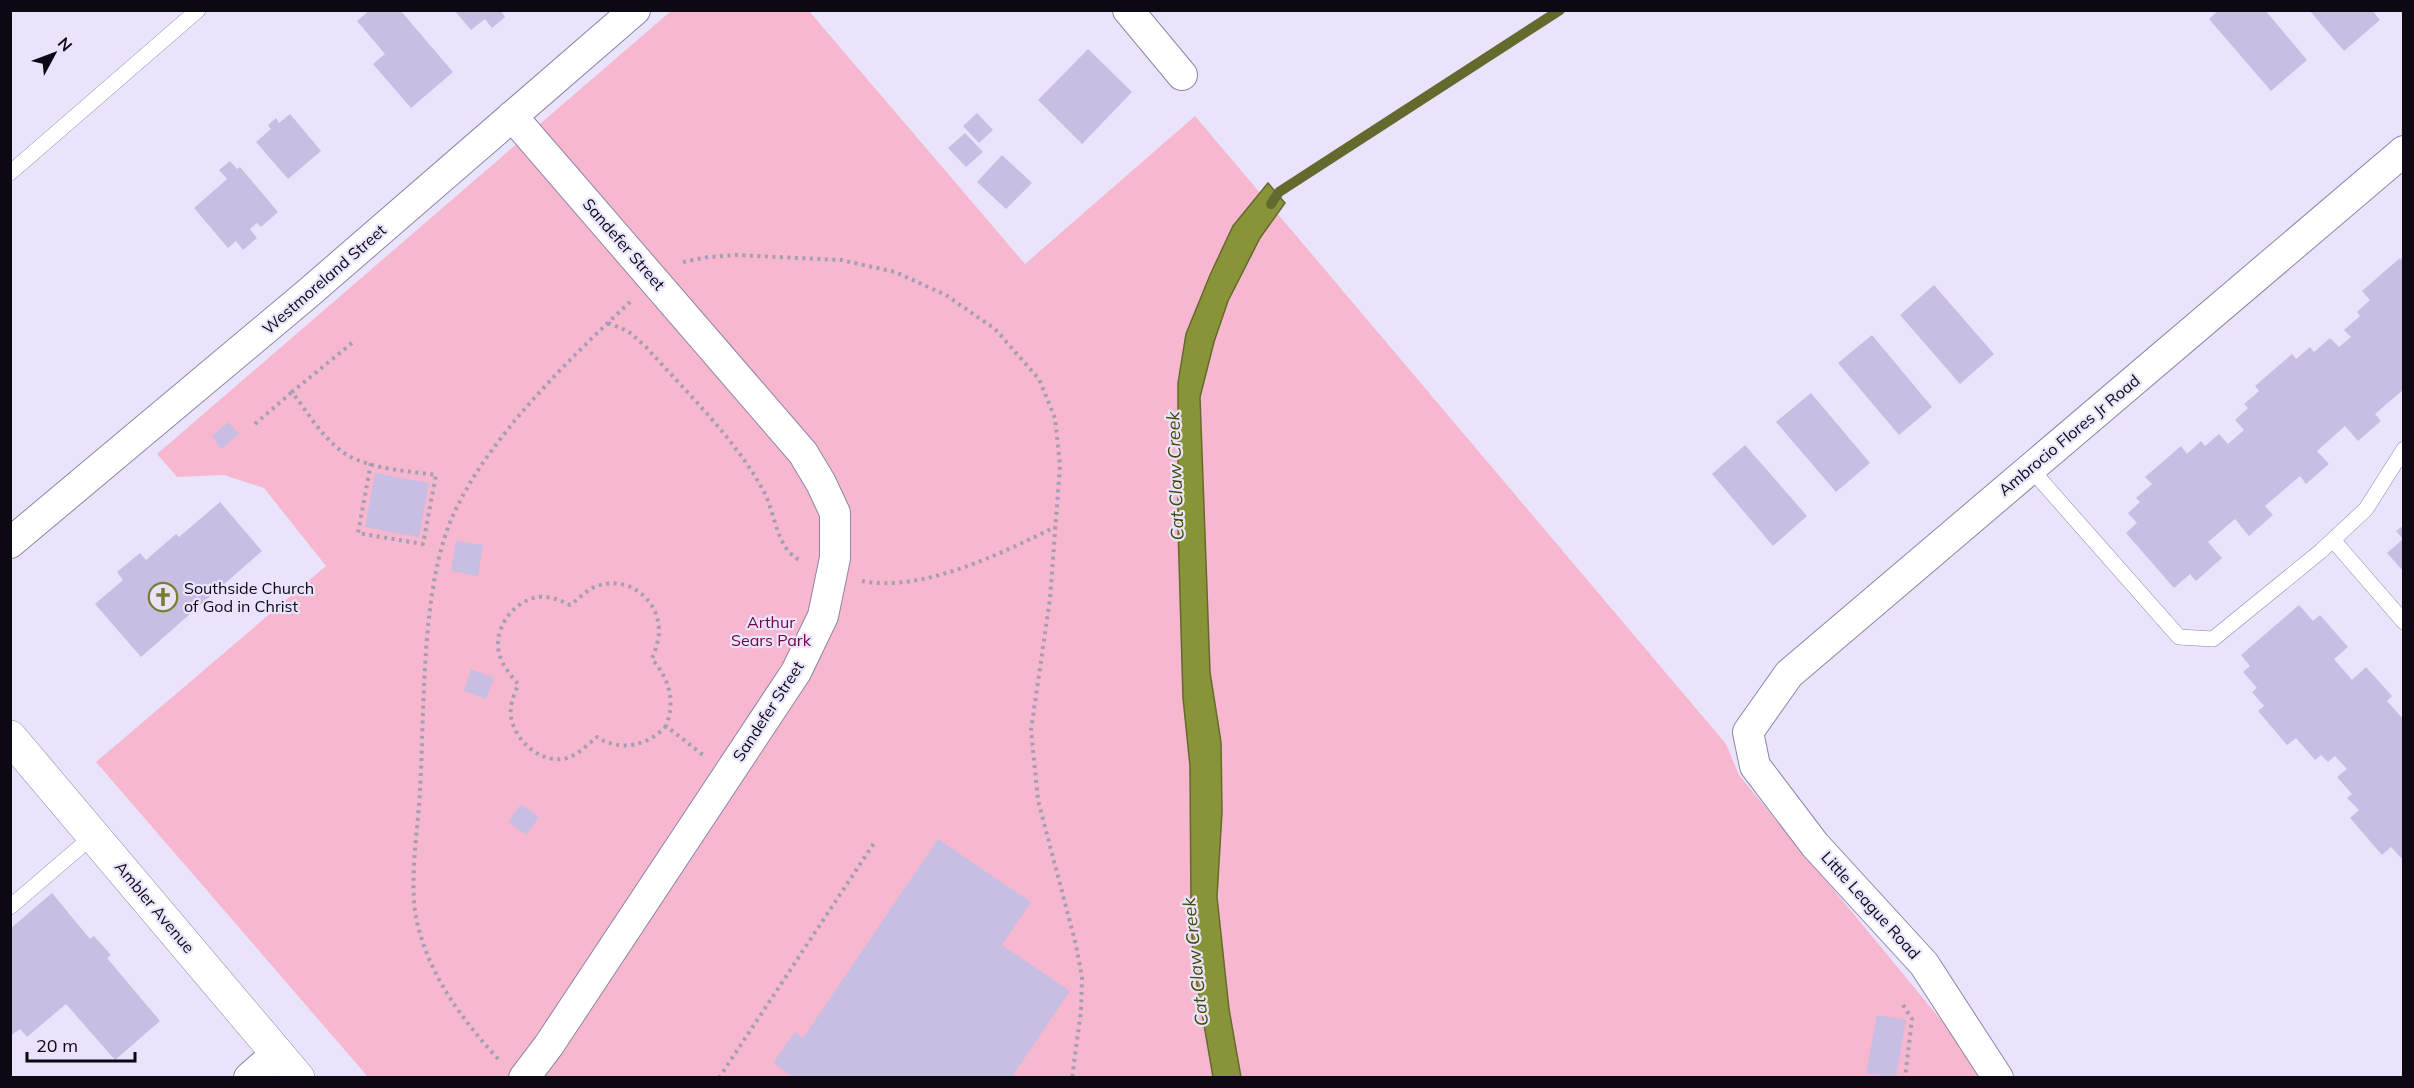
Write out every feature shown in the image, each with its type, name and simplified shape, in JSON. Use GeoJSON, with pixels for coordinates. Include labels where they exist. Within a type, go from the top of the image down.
{"type":"FeatureCollection","features":[{"type":"Feature","properties":{"kind":"main road","name":"Ambler Avenue"},"geometry":{"type":"LineString","coordinates":[[10,737],[298,1077]]}},
{"type":"Feature","properties":{"kind":"street","name":"Westmoreland Street"},"geometry":{"type":"LineString","coordinates":[[10,543],[306,295],[635,10]]}},
{"type":"Feature","properties":{"kind":"street"},"geometry":{"type":"LineString","coordinates":[[1128,10],[1182,75]]}},
{"type":"Feature","properties":{"kind":"street","name":"Sandefer Street"},"geometry":{"type":"LineString","coordinates":[[512,116],[782,428],[822,483],[835,513],[833,573],[824,616],[796,672],[561,1027],[514,1071]]}},
{"type":"Feature","properties":{"kind":"street","name":"Ambrocio Flores Jr Road"},"geometry":{"type":"LineString","coordinates":[[1748,732],[1789,674],[2403,151]]}},
{"type":"Feature","properties":{"kind":"street","name":"Little League Road"},"geometry":{"type":"LineString","coordinates":[[1748,732],[1755,765],[1815,845],[1924,964],[1998,1077]]}},
{"type":"Feature","properties":{"kind":"street"},"geometry":{"type":"LineString","coordinates":[[249,1077],[277,1053]]}},
{"type":"Feature","properties":{"kind":"lane"},"geometry":{"type":"LineString","coordinates":[[10,173],[198,10]]}},
{"type":"Feature","properties":{"kind":"lane"},"geometry":{"type":"LineString","coordinates":[[2030,468],[2179,637],[2213,639],[2333,540],[2366,509],[2403,449]]}},
{"type":"Feature","properties":{"kind":"lane"},"geometry":{"type":"LineString","coordinates":[[2333,540],[2403,622]]}},
{"type":"Feature","properties":{"kind":"lane"},"geometry":{"type":"LineString","coordinates":[[10,907],[94,835]]}},
{"type":"Feature","properties":{"kind":"path"},"geometry":{"type":"LineString","coordinates":[[514,1071],[463,1021],[434,973],[418,927],[414,890],[428,643],[435,582],[455,509],[480,468],[509,429],[584,345],[655,279],[666,270],[682,263],[708,256],[842,260],[895,272],[946,295],[994,328],[1039,379],[1054,418],[1059,465],[1050,599],[1031,730],[1038,800],[1076,945],[1082,977],[1081,1011],[1072,1077]]}},
{"type":"Feature","properties":{"kind":"path"},"geometry":{"type":"LineString","coordinates":[[608,323],[628,331],[646,347],[750,468],[765,493],[784,547],[795,558],[833,573],[879,585],[906,582],[949,572],[1014,547],[1055,527]]}},
{"type":"Feature","properties":{"kind":"path"},"geometry":{"type":"LineString","coordinates":[[255,424],[352,343]]}},
{"type":"Feature","properties":{"kind":"path"},"geometry":{"type":"LineString","coordinates":[[292,392],[335,445],[352,458],[371,464],[436,475],[423,544],[358,533],[371,464]]}},
{"type":"Feature","properties":{"kind":"path"},"geometry":{"type":"LineString","coordinates":[[614,582],[636,589],[651,603],[658,624],[659,634],[652,659],[668,682],[671,704],[666,726],[646,741],[636,745],[616,745],[597,736],[573,755],[562,759],[540,756],[521,739],[511,707],[518,684],[499,655],[499,634],[511,611],[530,599],[550,598],[570,605],[593,587],[605,583],[614,582]]}},
{"type":"Feature","properties":{"kind":"path"},"geometry":{"type":"LineString","coordinates":[[666,726],[728,773]]}},
{"type":"Feature","properties":{"kind":"path"},"geometry":{"type":"LineString","coordinates":[[719,1077],[874,843]]}},
{"type":"Feature","properties":{"kind":"path"},"geometry":{"type":"LineString","coordinates":[[1903,1005],[1912,1018],[1905,1077]]}},
{"type":"Feature","properties":{"kind":"green space","name":"Arthur Sears Park"},"geometry":{"type":"Polygon","coordinates":[[[671,11],[809,11],[1025,264],[1195,116],[1726,744],[1739,775],[1988,1077],[368,1077],[96,762],[326,566],[264,488],[224,475],[177,477],[157,454],[671,11]]]}},
{"type":"Feature","properties":{"kind":"water"},"geometry":{"type":"Polygon","coordinates":[[[1268,183],[1285,203],[1260,238],[1228,301],[1214,342],[1200,397],[1210,672],[1221,742],[1222,812],[1217,897],[1229,1009],[1241,1077],[1213,1077],[1193,961],[1190,766],[1183,698],[1178,527],[1178,383],[1186,334],[1210,275],[1233,226],[1268,183]]]}},
{"type":"Feature","properties":{"kind":"building"},"geometry":{"type":"Polygon","coordinates":[[[370,10],[400,10],[453,72],[411,108],[373,64],[385,54],[357,21],[370,10]]]}},
{"type":"Feature","properties":{"kind":"building"},"geometry":{"type":"Polygon","coordinates":[[[454,10],[500,10],[505,17],[492,28],[485,19],[471,30],[454,10]]]}},
{"type":"Feature","properties":{"kind":"building"},"geometry":{"type":"Polygon","coordinates":[[[2219,10],[2265,10],[2307,60],[2271,91],[2209,19],[2219,10]]]}},
{"type":"Feature","properties":{"kind":"building"},"geometry":{"type":"Polygon","coordinates":[[[2309,10],[2372,10],[2380,20],[2344,51],[2309,10]]]}},
{"type":"Feature","properties":{"kind":"building"},"geometry":{"type":"Polygon","coordinates":[[[1088,49],[1132,92],[1082,144],[1038,100],[1088,49]]]}},
{"type":"Feature","properties":{"kind":"building"},"geometry":{"type":"Polygon","coordinates":[[[977,113],[993,130],[979,143],[963,126],[977,113]]]}},
{"type":"Feature","properties":{"kind":"building"},"geometry":{"type":"Polygon","coordinates":[[[290,114],[321,151],[288,179],[256,142],[271,129],[268,125],[276,118],[279,123],[290,114]]]}},
{"type":"Feature","properties":{"kind":"building"},"geometry":{"type":"Polygon","coordinates":[[[965,133],[983,152],[966,167],[948,148],[965,133]]]}},
{"type":"Feature","properties":{"kind":"building"},"geometry":{"type":"Polygon","coordinates":[[[1002,155],[1032,183],[1006,209],[977,182],[1002,155]]]}},
{"type":"Feature","properties":{"kind":"building"},"geometry":{"type":"Polygon","coordinates":[[[230,161],[237,169],[240,167],[278,212],[261,227],[257,223],[250,229],[257,238],[243,250],[236,241],[228,248],[194,208],[227,179],[219,170],[230,161]]]}},
{"type":"Feature","properties":{"kind":"building"},"geometry":{"type":"Polygon","coordinates":[[[2400,258],[2404,262],[2404,389],[2375,414],[2381,421],[2358,441],[2345,426],[2317,451],[2329,464],[2306,484],[2300,476],[2265,506],[2273,515],[2249,536],[2235,519],[2208,542],[2222,558],[2196,581],[2190,574],[2174,588],[2126,533],[2137,523],[2128,513],[2140,502],[2136,498],[2152,484],[2145,477],[2181,446],[2187,454],[2201,441],[2205,446],[2219,434],[2228,444],[2244,430],[2235,420],[2248,408],[2244,404],[2259,391],[2255,386],[2292,354],[2296,359],[2310,347],[2314,352],[2330,338],[2339,347],[2351,337],[2344,330],[2360,316],[2357,312],[2370,300],[2362,291],[2400,258]]]}},
{"type":"Feature","properties":{"kind":"building"},"geometry":{"type":"Polygon","coordinates":[[[1934,285],[1994,354],[1960,384],[1900,315],[1934,285]]]}},
{"type":"Feature","properties":{"kind":"building"},"geometry":{"type":"Polygon","coordinates":[[[1872,335],[1932,407],[1899,435],[1838,363],[1872,335]]]}},
{"type":"Feature","properties":{"kind":"building"},"geometry":{"type":"Polygon","coordinates":[[[1811,393],[1870,463],[1836,492],[1776,422],[1811,393]]]}},
{"type":"Feature","properties":{"kind":"building"},"geometry":{"type":"Polygon","coordinates":[[[228,422],[239,434],[221,449],[212,436],[228,422]]]}},
{"type":"Feature","properties":{"kind":"building"},"geometry":{"type":"Polygon","coordinates":[[[1745,445],[1807,516],[1773,546],[1712,474],[1745,445]]]}},
{"type":"Feature","properties":{"kind":"building"},"geometry":{"type":"Polygon","coordinates":[[[375,473],[429,483],[419,537],[365,527],[375,473]]]}},
{"type":"Feature","properties":{"kind":"building"},"geometry":{"type":"Polygon","coordinates":[[[220,502],[262,551],[141,657],[95,604],[123,580],[117,572],[140,553],[146,560],[176,534],[179,537],[220,502]]]}},
{"type":"Feature","properties":{"kind":"building"},"geometry":{"type":"Polygon","coordinates":[[[2404,525],[2404,572],[2387,553],[2403,539],[2396,531],[2404,525]]]}},
{"type":"Feature","properties":{"kind":"building"},"geometry":{"type":"Polygon","coordinates":[[[456,541],[483,545],[478,576],[451,571],[456,541]]]}},
{"type":"Feature","properties":{"kind":"building"},"geometry":{"type":"Polygon","coordinates":[[[2299,605],[2313,621],[2320,615],[2348,647],[2334,659],[2352,680],[2366,667],[2392,696],[2387,701],[2404,720],[2404,861],[2391,847],[2382,855],[2350,818],[2359,810],[2347,798],[2352,794],[2337,777],[2347,769],[2335,756],[2328,762],[2321,755],[2315,760],[2296,738],[2287,745],[2258,711],[2264,706],[2252,692],[2257,688],[2243,672],[2250,666],[2241,655],[2299,605]]]}},
{"type":"Feature","properties":{"kind":"building"},"geometry":{"type":"Polygon","coordinates":[[[471,669],[494,678],[486,699],[464,691],[471,669]]]}},
{"type":"Feature","properties":{"kind":"building"},"geometry":{"type":"Polygon","coordinates":[[[521,804],[539,817],[526,835],[508,822],[521,804]]]}},
{"type":"Feature","properties":{"kind":"building"},"geometry":{"type":"Polygon","coordinates":[[[938,839],[1031,902],[1002,945],[1070,991],[1011,1078],[794,1078],[773,1063],[795,1032],[803,1038],[938,839]]]}},
{"type":"Feature","properties":{"kind":"building"},"geometry":{"type":"Polygon","coordinates":[[[52,893],[90,939],[94,936],[111,955],[107,958],[160,1021],[115,1060],[66,1004],[27,1037],[20,1029],[10,1036],[10,929],[52,893]]]}},
{"type":"Feature","properties":{"kind":"building"},"geometry":{"type":"Polygon","coordinates":[[[1877,1015],[1906,1020],[1896,1078],[1866,1073],[1877,1015]]]}},
{"type":"Feature","properties":{"kind":"waterway","name":"Cat Claw Creek"},"geometry":{"type":"LineString","coordinates":[[1271,204],[1279,192],[1560,10]]}},
{"type":"Feature","properties":{"kind":"place","name":"Southside Church of God in Christ"},"geometry":{"type":"Point","coordinates":[163,597]}}]}
